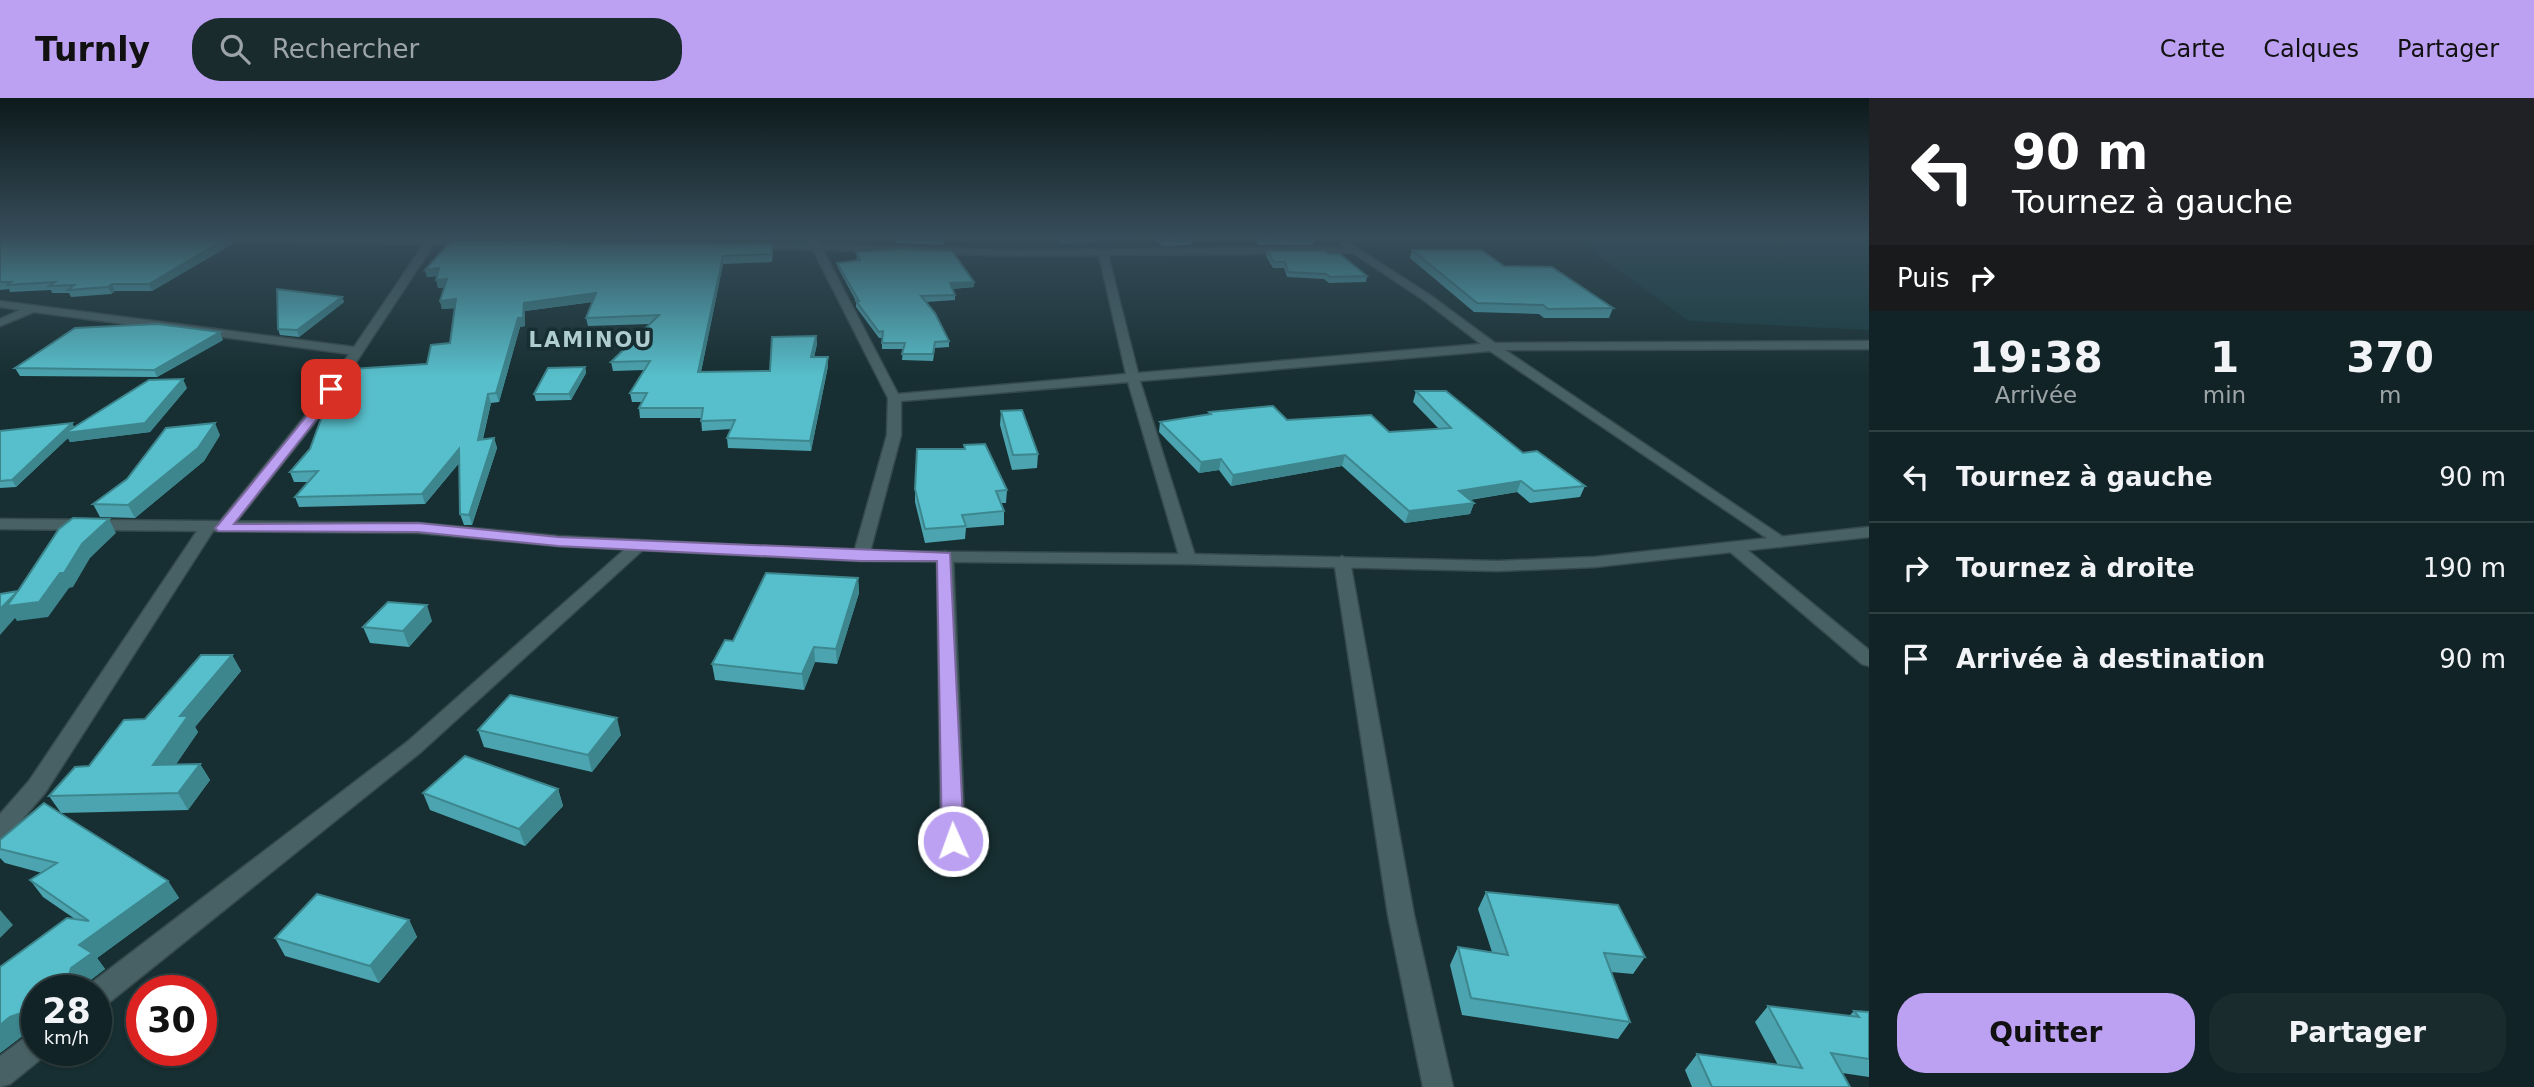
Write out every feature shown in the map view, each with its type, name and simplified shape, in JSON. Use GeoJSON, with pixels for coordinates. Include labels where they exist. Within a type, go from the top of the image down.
{"type":"FeatureCollection","features":[{"type":"Feature","properties":{"kind":"street"},"geometry":{"type":"LineString","coordinates":[[0,831],[37,788],[215,528],[319,408],[402,284]]}},
{"type":"Feature","properties":{"kind":"street"},"geometry":{"type":"LineString","coordinates":[[835,284],[894,398],[894,435],[861,556]]}},
{"type":"Feature","properties":{"kind":"street"},"geometry":{"type":"LineString","coordinates":[[1110,284],[1133,378],[1188,559]]}},
{"type":"Feature","properties":{"kind":"street"},"geometry":{"type":"LineString","coordinates":[[1406,284],[1492,347],[1780,541]]}},
{"type":"Feature","properties":{"kind":"street"},"geometry":{"type":"LineString","coordinates":[[0,304],[356,351]]}},
{"type":"Feature","properties":{"kind":"street"},"geometry":{"type":"LineString","coordinates":[[0,323],[33,308]]}},
{"type":"Feature","properties":{"kind":"street"},"geometry":{"type":"LineString","coordinates":[[894,398],[1492,347],[1869,345]]}},
{"type":"Feature","properties":{"kind":"street"},"geometry":{"type":"LineString","coordinates":[[0,524],[418,528],[558,541],[861,556],[1342,561],[1498,566],[1595,562],[1869,532]]}},
{"type":"Feature","properties":{"kind":"street"},"geometry":{"type":"LineString","coordinates":[[112,983],[414,747],[639,545]]}},
{"type":"Feature","properties":{"kind":"street"},"geometry":{"type":"LineString","coordinates":[[1734,547],[1869,660]]}},
{"type":"Feature","properties":{"kind":"street"},"geometry":{"type":"LineString","coordinates":[[945,556],[953,841]]}},
{"type":"Feature","properties":{"kind":"street"},"geometry":{"type":"LineString","coordinates":[[1342,561],[1401,915],[1438,1087]]}},
{"type":"Feature","properties":{"kind":"street"},"geometry":{"type":"LineString","coordinates":[[0,1074],[21,1058]]}},
{"type":"Feature","properties":{"kind":"shaded area"},"geometry":{"type":"Polygon","coordinates":[[[1638,284],[1869,284],[1869,330],[1689,321],[1638,284]]]}},
{"type":"Feature","properties":{"kind":"building"},"geometry":{"type":"Polygon","coordinates":[[[52,284],[112,284],[108,287],[68,290],[74,285],[49,286],[52,284]]]}},
{"type":"Feature","properties":{"kind":"building"},"geometry":{"type":"Polygon","coordinates":[[[445,284],[717,284],[698,372],[770,371],[772,337],[816,336],[811,357],[828,357],[810,441],[727,438],[735,420],[701,421],[703,408],[639,408],[647,393],[630,393],[650,361],[611,362],[659,315],[586,318],[596,293],[524,303],[523,318],[518,318],[496,393],[488,394],[478,440],[494,438],[469,515],[460,514],[459,449],[422,494],[295,497],[318,471],[290,472],[310,449],[324,411],[352,369],[427,364],[431,345],[450,343],[456,299],[440,301],[445,284]]]}},
{"type":"Feature","properties":{"kind":"building"},"geometry":{"type":"Polygon","coordinates":[[[849,284],[950,284],[955,295],[921,296],[935,313],[949,341],[935,342],[933,354],[902,354],[905,343],[882,343],[883,331],[879,332],[856,301],[859,301],[849,284]]]}},
{"type":"Feature","properties":{"kind":"building"},"geometry":{"type":"Polygon","coordinates":[[[1454,284],[1578,284],[1613,308],[1548,309],[1543,305],[1477,303],[1454,284]]]}},
{"type":"Feature","properties":{"kind":"building"},"geometry":{"type":"Polygon","coordinates":[[[277,289],[342,297],[297,330],[278,329],[277,289]]]}},
{"type":"Feature","properties":{"kind":"building"},"geometry":{"type":"Polygon","coordinates":[[[158,324],[220,332],[154,370],[15,368],[75,328],[158,324]]]}},
{"type":"Feature","properties":{"kind":"building"},"geometry":{"type":"Polygon","coordinates":[[[585,367],[569,394],[534,394],[548,368],[585,367]]]}},
{"type":"Feature","properties":{"kind":"building"},"geometry":{"type":"Polygon","coordinates":[[[183,379],[145,423],[65,433],[149,380],[183,379]]]}},
{"type":"Feature","properties":{"kind":"building"},"geometry":{"type":"Polygon","coordinates":[[[1416,391],[1446,391],[1523,453],[1537,451],[1585,486],[1534,491],[1521,481],[1459,491],[1474,503],[1409,511],[1345,455],[1233,475],[1221,459],[1201,462],[1160,422],[1211,414],[1209,412],[1273,406],[1287,420],[1371,415],[1389,432],[1451,428],[1416,391]]]}},
{"type":"Feature","properties":{"kind":"building"},"geometry":{"type":"Polygon","coordinates":[[[1022,410],[1038,454],[1013,455],[1001,411],[1022,410]]]}},
{"type":"Feature","properties":{"kind":"building"},"geometry":{"type":"Polygon","coordinates":[[[72,423],[12,480],[0,481],[0,431],[72,423]]]}},
{"type":"Feature","properties":{"kind":"building"},"geometry":{"type":"Polygon","coordinates":[[[215,423],[198,448],[128,505],[93,504],[127,479],[166,428],[215,423]]]}},
{"type":"Feature","properties":{"kind":"building"},"geometry":{"type":"Polygon","coordinates":[[[985,444],[1007,490],[996,491],[1004,511],[962,515],[966,526],[925,529],[915,489],[917,449],[965,449],[964,445],[985,444]]]}},
{"type":"Feature","properties":{"kind":"building"},"geometry":{"type":"Polygon","coordinates":[[[73,518],[109,519],[82,544],[64,573],[60,573],[39,602],[7,606],[17,592],[0,609],[0,594],[18,591],[59,529],[73,518]]]}},
{"type":"Feature","properties":{"kind":"building"},"geometry":{"type":"Polygon","coordinates":[[[766,573],[858,578],[836,649],[814,647],[802,674],[712,664],[725,640],[733,641],[766,573]]]}},
{"type":"Feature","properties":{"kind":"building"},"geometry":{"type":"Polygon","coordinates":[[[388,602],[427,605],[403,631],[363,627],[388,602]]]}},
{"type":"Feature","properties":{"kind":"building"},"geometry":{"type":"Polygon","coordinates":[[[201,655],[232,655],[180,716],[188,716],[153,765],[200,764],[178,793],[49,796],[75,767],[89,766],[124,720],[145,719],[201,655]]]}},
{"type":"Feature","properties":{"kind":"building"},"geometry":{"type":"Polygon","coordinates":[[[510,695],[617,718],[588,755],[478,730],[510,695]]]}},
{"type":"Feature","properties":{"kind":"building"},"geometry":{"type":"Polygon","coordinates":[[[465,756],[558,789],[519,829],[423,793],[465,756]]]}},
{"type":"Feature","properties":{"kind":"building"},"geometry":{"type":"Polygon","coordinates":[[[44,803],[168,881],[79,945],[92,953],[71,968],[69,975],[21,975],[21,1013],[0,1025],[0,967],[67,918],[89,921],[30,880],[57,863],[0,849],[0,840],[44,803]]]}},
{"type":"Feature","properties":{"kind":"building"},"geometry":{"type":"Polygon","coordinates":[[[1486,892],[1618,905],[1645,957],[1604,953],[1630,1022],[1471,998],[1458,947],[1508,955],[1486,892]]]}},
{"type":"Feature","properties":{"kind":"building"},"geometry":{"type":"Polygon","coordinates":[[[317,894],[409,920],[370,966],[275,938],[317,894]]]}},
{"type":"Feature","properties":{"kind":"building"},"geometry":{"type":"Polygon","coordinates":[[[1768,1006],[1859,1017],[1854,1011],[1869,1012],[1869,1059],[1831,1053],[1850,1087],[1712,1087],[1697,1054],[1802,1068],[1768,1006]]]}},
{"type":"Feature","properties":{"kind":"district","name":"LAMINOU"},"geometry":{"type":"Point","coordinates":[591,340]}},
{"type":"Feature","properties":{"kind":"route"},"geometry":{"type":"LineString","coordinates":[[331,389],[319,408],[223,528],[418,528],[558,541],[861,556],[945,556],[953,841]]}}]}
